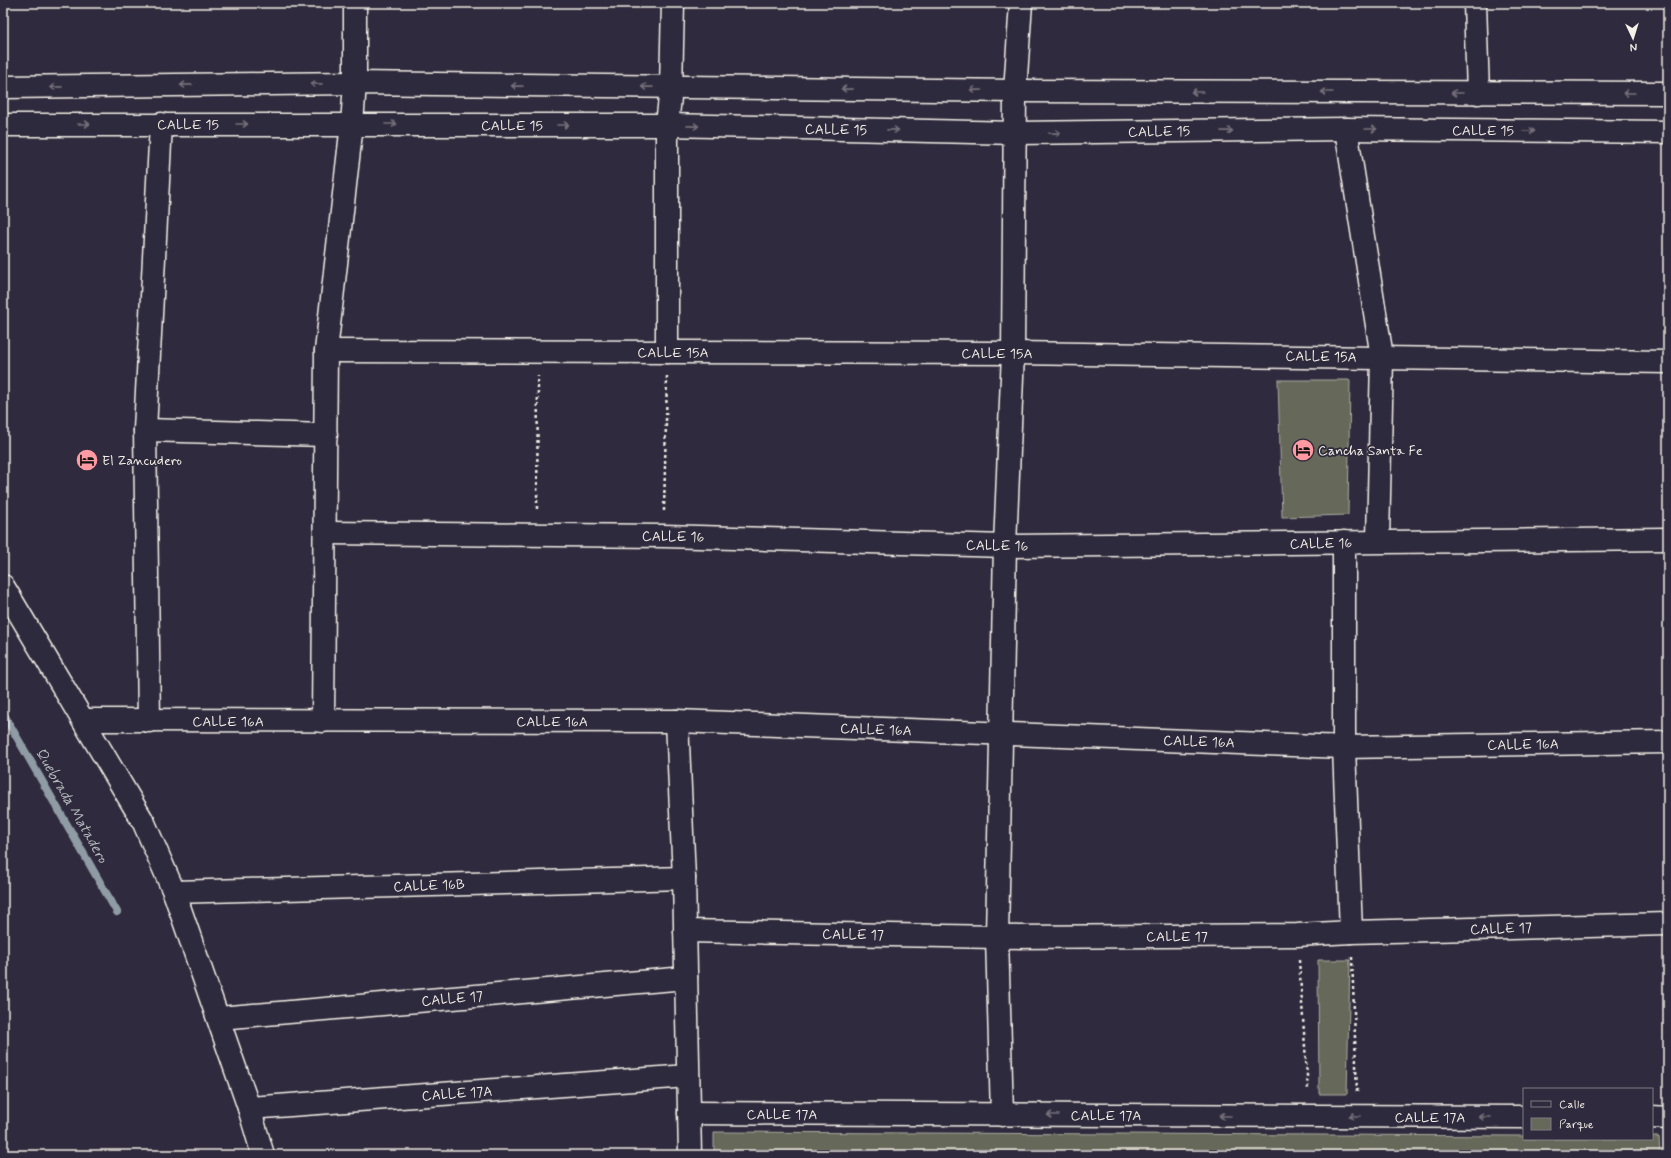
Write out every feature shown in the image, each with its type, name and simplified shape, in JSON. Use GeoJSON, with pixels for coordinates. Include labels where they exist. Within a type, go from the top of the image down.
{"type":"FeatureCollection","features":[{"type":"Feature","properties":{"kind":"street"},"geometry":{"type":"LineString","coordinates":[[323,721],[326,351],[352,124],[355,83],[355,3]]}},
{"type":"Feature","properties":{"kind":"street"},"geometry":{"type":"LineString","coordinates":[[667,352],[667,125],[671,88],[673,3]]}},
{"type":"Feature","properties":{"kind":"street"},"geometry":{"type":"LineString","coordinates":[[1002,1115],[997,937],[1000,734],[1005,546],[1013,353],[1016,91],[1021,3]]}},
{"type":"Feature","properties":{"kind":"street"},"geometry":{"type":"LineString","coordinates":[[1475,3],[1478,93]]}},
{"type":"Feature","properties":{"kind":"street"},"geometry":{"type":"LineString","coordinates":[[3,87],[355,83],[1016,91],[1668,93]]}},
{"type":"Feature","properties":{"kind":"street"},"geometry":{"type":"LineString","coordinates":[[149,721],[145,430],[161,124]]}},
{"type":"Feature","properties":{"kind":"street","name":"CALLE 15"},"geometry":{"type":"LineString","coordinates":[[3,125],[667,125],[1016,133],[1346,129],[1668,132]]}},
{"type":"Feature","properties":{"kind":"street"},"geometry":{"type":"LineString","coordinates":[[1346,129],[1382,357],[1378,541]]}},
{"type":"Feature","properties":{"kind":"street","name":"CALLE 15A"},"geometry":{"type":"LineString","coordinates":[[326,351],[1013,353],[1668,362]]}},
{"type":"Feature","properties":{"kind":"street"},"geometry":{"type":"LineString","coordinates":[[145,430],[326,435]]}},
{"type":"Feature","properties":{"kind":"street","name":"CALLE 16"},"geometry":{"type":"LineString","coordinates":[[325,533],[664,536],[1005,546],[1668,539]]}},
{"type":"Feature","properties":{"kind":"street"},"geometry":{"type":"LineString","coordinates":[[1344,542],[1344,747],[1351,932]]}},
{"type":"Feature","properties":{"kind":"street"},"geometry":{"type":"LineString","coordinates":[[3,586],[144,823],[174,892],[219,1018],[263,1155]]}},
{"type":"Feature","properties":{"kind":"street","name":"CALLE 16A"},"geometry":{"type":"LineString","coordinates":[[83,720],[677,721],[1344,747],[1668,742]]}},
{"type":"Feature","properties":{"kind":"street"},"geometry":{"type":"LineString","coordinates":[[677,721],[684,878],[690,1155]]}},
{"type":"Feature","properties":{"kind":"street","name":"CALLE 16B"},"geometry":{"type":"LineString","coordinates":[[174,892],[684,878]]}},
{"type":"Feature","properties":{"kind":"street","name":"CALLE 17"},"geometry":{"type":"LineString","coordinates":[[685,931],[997,937],[1297,935],[1351,932],[1668,924]]}},
{"type":"Feature","properties":{"kind":"street","name":"CALLE 17"},"geometry":{"type":"LineString","coordinates":[[219,1018],[686,978]]}},
{"type":"Feature","properties":{"kind":"street","name":"CALLE 17A"},"geometry":{"type":"LineString","coordinates":[[249,1108],[688,1076]]}},
{"type":"Feature","properties":{"kind":"street","name":"CALLE 17A"},"geometry":{"type":"LineString","coordinates":[[689,1114],[1523,1117]]}},
{"type":"Feature","properties":{"kind":"street"},"geometry":{"type":"LineString","coordinates":[[1653,1118],[1668,1118]]}},
{"type":"Feature","properties":{"kind":"path"},"geometry":{"type":"LineString","coordinates":[[537,534],[538,352]]}},
{"type":"Feature","properties":{"kind":"path"},"geometry":{"type":"LineString","coordinates":[[664,536],[667,352]]}},
{"type":"Feature","properties":{"kind":"path"},"geometry":{"type":"LineString","coordinates":[[1351,932],[1358,1116]]}},
{"type":"Feature","properties":{"kind":"path"},"geometry":{"type":"LineString","coordinates":[[1297,935],[1310,1116]]}},
{"type":"Feature","properties":{"kind":"green space"},"geometry":{"type":"Polygon","coordinates":[[[1278,380],[1350,380],[1348,515],[1282,517],[1278,380]]]}},
{"type":"Feature","properties":{"kind":"green space"},"geometry":{"type":"Polygon","coordinates":[[[1318,960],[1350,960],[1347,1094],[1319,1094],[1318,960]]]}},
{"type":"Feature","properties":{"kind":"green space"},"geometry":{"type":"Polygon","coordinates":[[[714,1132],[1523,1136],[1523,1140],[1653,1140],[1653,1137],[1659,1137],[1660,1155],[714,1155],[714,1132]]]}},
{"type":"Feature","properties":{"kind":"waterway","name":"Quebrada Matadero"},"geometry":{"type":"LineString","coordinates":[[3,713],[117,912]]}},
{"type":"Feature","properties":{"kind":"place","name":"Cancha Santa Fe"},"geometry":{"type":"Point","coordinates":[1303,450]}},
{"type":"Feature","properties":{"kind":"place","name":"El Zancudero"},"geometry":{"type":"Point","coordinates":[87,460]}}]}
